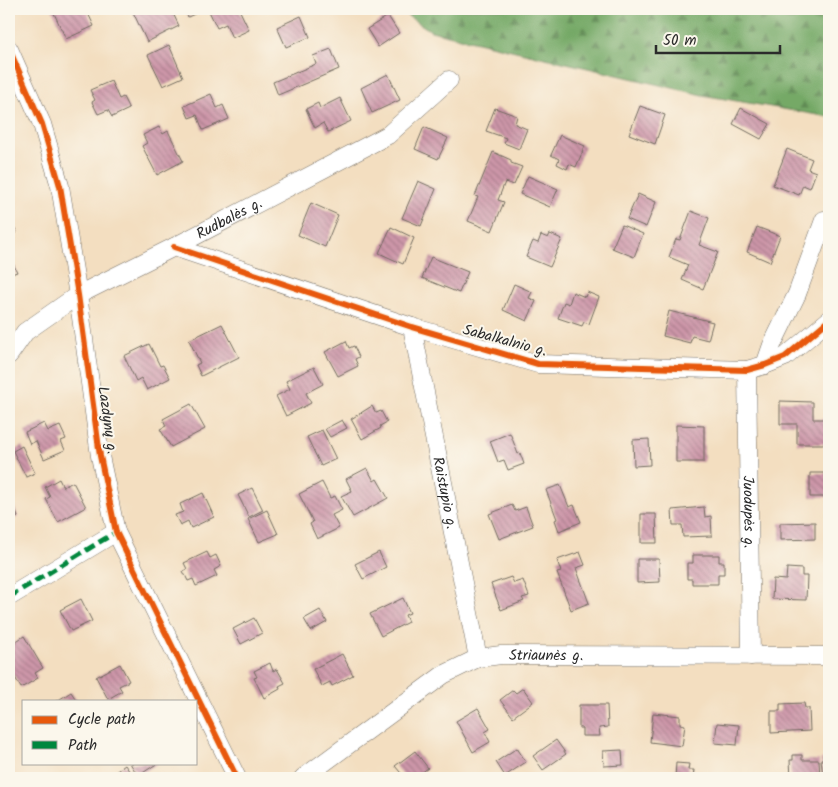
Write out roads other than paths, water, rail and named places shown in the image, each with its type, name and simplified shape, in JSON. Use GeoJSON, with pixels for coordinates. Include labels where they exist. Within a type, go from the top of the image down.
{"type":"FeatureCollection","features":[{"type":"Feature","properties":{"kind":"street","name":"Lazdynų g."},"geometry":{"type":"LineString","coordinates":[[9,49],[42,124],[60,186],[78,295],[100,456],[116,532],[237,778]]}},
{"type":"Feature","properties":{"kind":"street","name":"Rudbalės g."},"geometry":{"type":"LineString","coordinates":[[9,355],[25,332],[78,295],[388,136],[449,80]]}},
{"type":"Feature","properties":{"kind":"street"},"geometry":{"type":"LineString","coordinates":[[765,365],[772,345],[797,294],[824,220]]}},
{"type":"Feature","properties":{"kind":"street","name":"Sabalkalnio g."},"geometry":{"type":"LineString","coordinates":[[174,247],[412,327],[538,364],[746,370],[785,357],[829,320]]}},
{"type":"Feature","properties":{"kind":"street","name":"Raistupio g."},"geometry":{"type":"LineString","coordinates":[[412,327],[478,658]]}},
{"type":"Feature","properties":{"kind":"street","name":"Juodupės g."},"geometry":{"type":"LineString","coordinates":[[746,370],[750,656]]}},
{"type":"Feature","properties":{"kind":"street"},"geometry":{"type":"LineString","coordinates":[[9,597],[116,532]]}},
{"type":"Feature","properties":{"kind":"street","name":"Striaunės g."},"geometry":{"type":"LineString","coordinates":[[303,778],[443,674],[478,658],[501,654],[829,656]]}}]}
